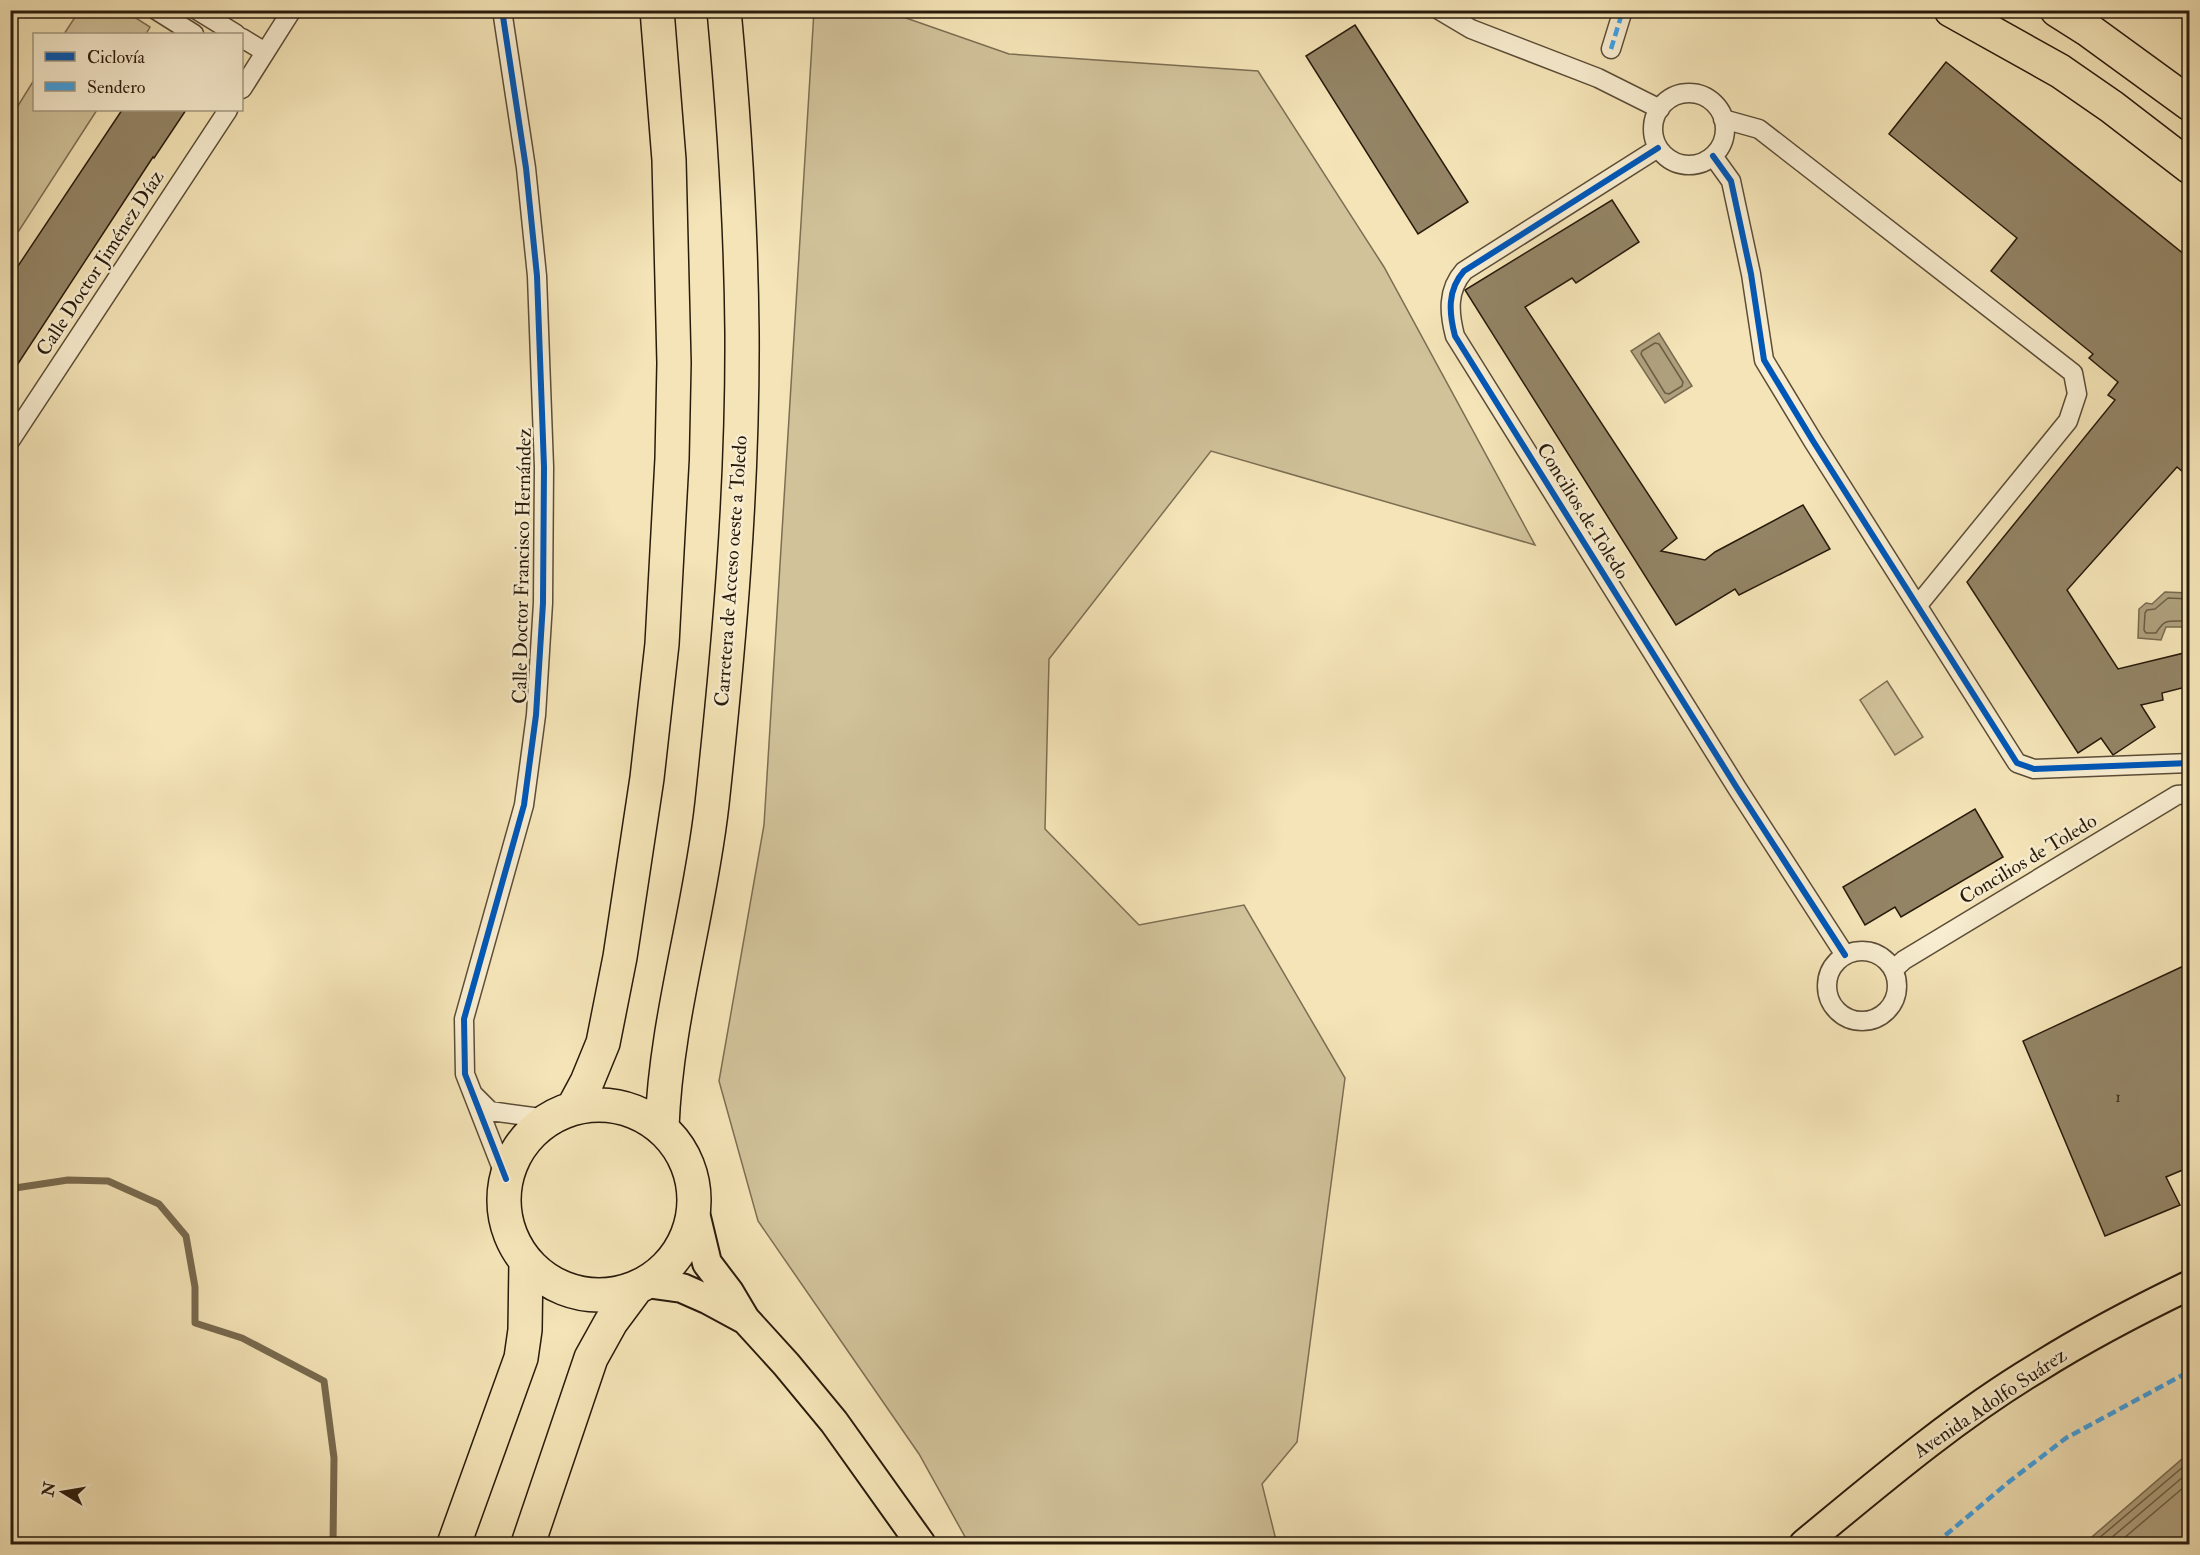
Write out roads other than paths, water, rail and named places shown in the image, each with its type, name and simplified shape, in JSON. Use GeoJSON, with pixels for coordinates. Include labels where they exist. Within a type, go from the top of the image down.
{"type":"FeatureCollection","features":[{"type":"Feature","properties":{"kind":"highway"},"geometry":{"type":"LineString","coordinates":[[560,1113],[591,1104],[629,1109],[646,1116],[662,1127],[681,1150],[692,1178],[694,1209],[689,1231],[679,1252],[664,1270],[641,1285],[614,1294],[589,1295],[565,1289],[544,1278],[526,1261],[514,1243],[507,1223],[504,1201],[506,1179],[515,1155],[529,1135],[560,1113],[587,1082],[603,1043],[620,957],[647,778],[662,644],[672,459],[674,363],[669,160],[657,10]]}},
{"type":"Feature","properties":{"kind":"highway","name":"Carretera de Acceso oeste a Toledo"},"geometry":{"type":"LineString","coordinates":[[662,1127],[663,1083],[697,902],[711,812],[733,603],[742,332],[731,85],[724,10]]}},
{"type":"Feature","properties":{"kind":"highway"},"geometry":{"type":"LineString","coordinates":[[1951,10],[2060,71],[2190,166]]}},
{"type":"Feature","properties":{"kind":"highway"},"geometry":{"type":"LineString","coordinates":[[2057,10],[2096,35],[2190,104]]}},
{"type":"Feature","properties":{"kind":"highway"},"geometry":{"type":"LineString","coordinates":[[454,1545],[521,1358],[525,1330],[526,1261]]}},
{"type":"Feature","properties":{"kind":"highway"},"geometry":{"type":"LineString","coordinates":[[528,1545],[591,1358],[611,1322],[641,1285]]}},
{"type":"Feature","properties":{"kind":"main road"},"geometry":{"type":"LineString","coordinates":[[694,1209],[707,1263],[729,1292],[745,1319],[834,1422],[921,1545]]}},
{"type":"Feature","properties":{"kind":"main road"},"geometry":{"type":"LineString","coordinates":[[641,1285],[682,1288],[745,1319]]}},
{"type":"Feature","properties":{"kind":"main road","name":"Avenida Adolfo Suárez"},"geometry":{"type":"LineString","coordinates":[[1804,1545],[1899,1465],[2026,1374],[2138,1310],[2190,1285]]}},
{"type":"Feature","properties":{"kind":"street"},"geometry":{"type":"LineString","coordinates":[[156,10],[192,33]]}},
{"type":"Feature","properties":{"kind":"street"},"geometry":{"type":"LineString","coordinates":[[197,10],[234,33]]}},
{"type":"Feature","properties":{"kind":"street"},"geometry":{"type":"LineString","coordinates":[[243,85],[247,69],[265,52],[292,10]]}},
{"type":"Feature","properties":{"kind":"street","name":"Calle Doctor Francisco Hernández"},"geometry":{"type":"LineString","coordinates":[[502,10],[526,168],[537,276],[543,467],[543,603],[536,715],[524,805],[464,1019],[465,1074],[506,1179]]}},
{"type":"Feature","properties":{"kind":"street"},"geometry":{"type":"LineString","coordinates":[[1439,10],[1471,29],[1598,78],[1660,109]]}},
{"type":"Feature","properties":{"kind":"street"},"geometry":{"type":"LineString","coordinates":[[1611,49],[1623,10]]}},
{"type":"Feature","properties":{"kind":"street"},"geometry":{"type":"LineString","coordinates":[[243,39],[265,52]]}},
{"type":"Feature","properties":{"kind":"street"},"geometry":{"type":"LineString","coordinates":[[1689,93],[1711,100],[1719,109],[1723,119],[1724,139],[1713,156],[1703,162],[1691,165],[1679,163],[1667,157],[1658,148],[1653,128],[1655,118],[1668,101],[1678,95],[1689,93]]}},
{"type":"Feature","properties":{"kind":"street","name":"Calle Doctor Jiménez Díaz"},"geometry":{"type":"LineString","coordinates":[[10,441],[227,111]]}},
{"type":"Feature","properties":{"kind":"street"},"geometry":{"type":"LineString","coordinates":[[1723,119],[1759,129],[2073,373],[2077,394],[2068,422],[1918,605]]}},
{"type":"Feature","properties":{"kind":"street","name":"Concilios de Toledo"},"geometry":{"type":"LineString","coordinates":[[1658,148],[1464,271],[1456,280],[1452,290],[1450,319],[1461,346],[1737,788],[1845,955]]}},
{"type":"Feature","properties":{"kind":"street"},"geometry":{"type":"LineString","coordinates":[[1713,156],[1731,181],[1750,274],[1764,360],[2018,763],[2034,769],[2190,763]]}},
{"type":"Feature","properties":{"kind":"street","name":"Concilios de Toledo"},"geometry":{"type":"LineString","coordinates":[[1893,970],[1904,960],[2177,795],[2190,794]]}},
{"type":"Feature","properties":{"kind":"street"},"geometry":{"type":"LineString","coordinates":[[1866,951],[1886,961],[1893,970],[1896,991],[1887,1011],[1878,1017],[1868,1021],[1846,1018],[1831,1003],[1827,992],[1827,981],[1836,962],[1845,955],[1866,951]]}},
{"type":"Feature","properties":{"kind":"street"},"geometry":{"type":"LineString","coordinates":[[473,1094],[490,1111],[560,1113]]}},
{"type":"Feature","properties":{"kind":"water"},"geometry":{"type":"Polygon","coordinates":[[[1659,333],[1692,386],[1665,403],[1631,351],[1659,333]]]}},
{"type":"Feature","properties":{"kind":"water"},"geometry":{"type":"Polygon","coordinates":[[[2165,592],[2189,593],[2189,644],[2183,627],[2166,627],[2161,640],[2138,638],[2139,609],[2146,603],[2152,604],[2165,592]]]}},
{"type":"Feature","properties":{"kind":"water"},"geometry":{"type":"Polygon","coordinates":[[[2189,1453],[2189,1544],[2082,1544],[2086,1542],[2189,1453]]]}},
{"type":"Feature","properties":{"kind":"waterway"},"geometry":{"type":"LineString","coordinates":[[10,1184],[15,1188],[68,1180],[108,1181],[159,1204],[186,1236],[195,1287],[195,1323],[242,1338],[324,1381],[334,1458],[333,1544]]}}]}
